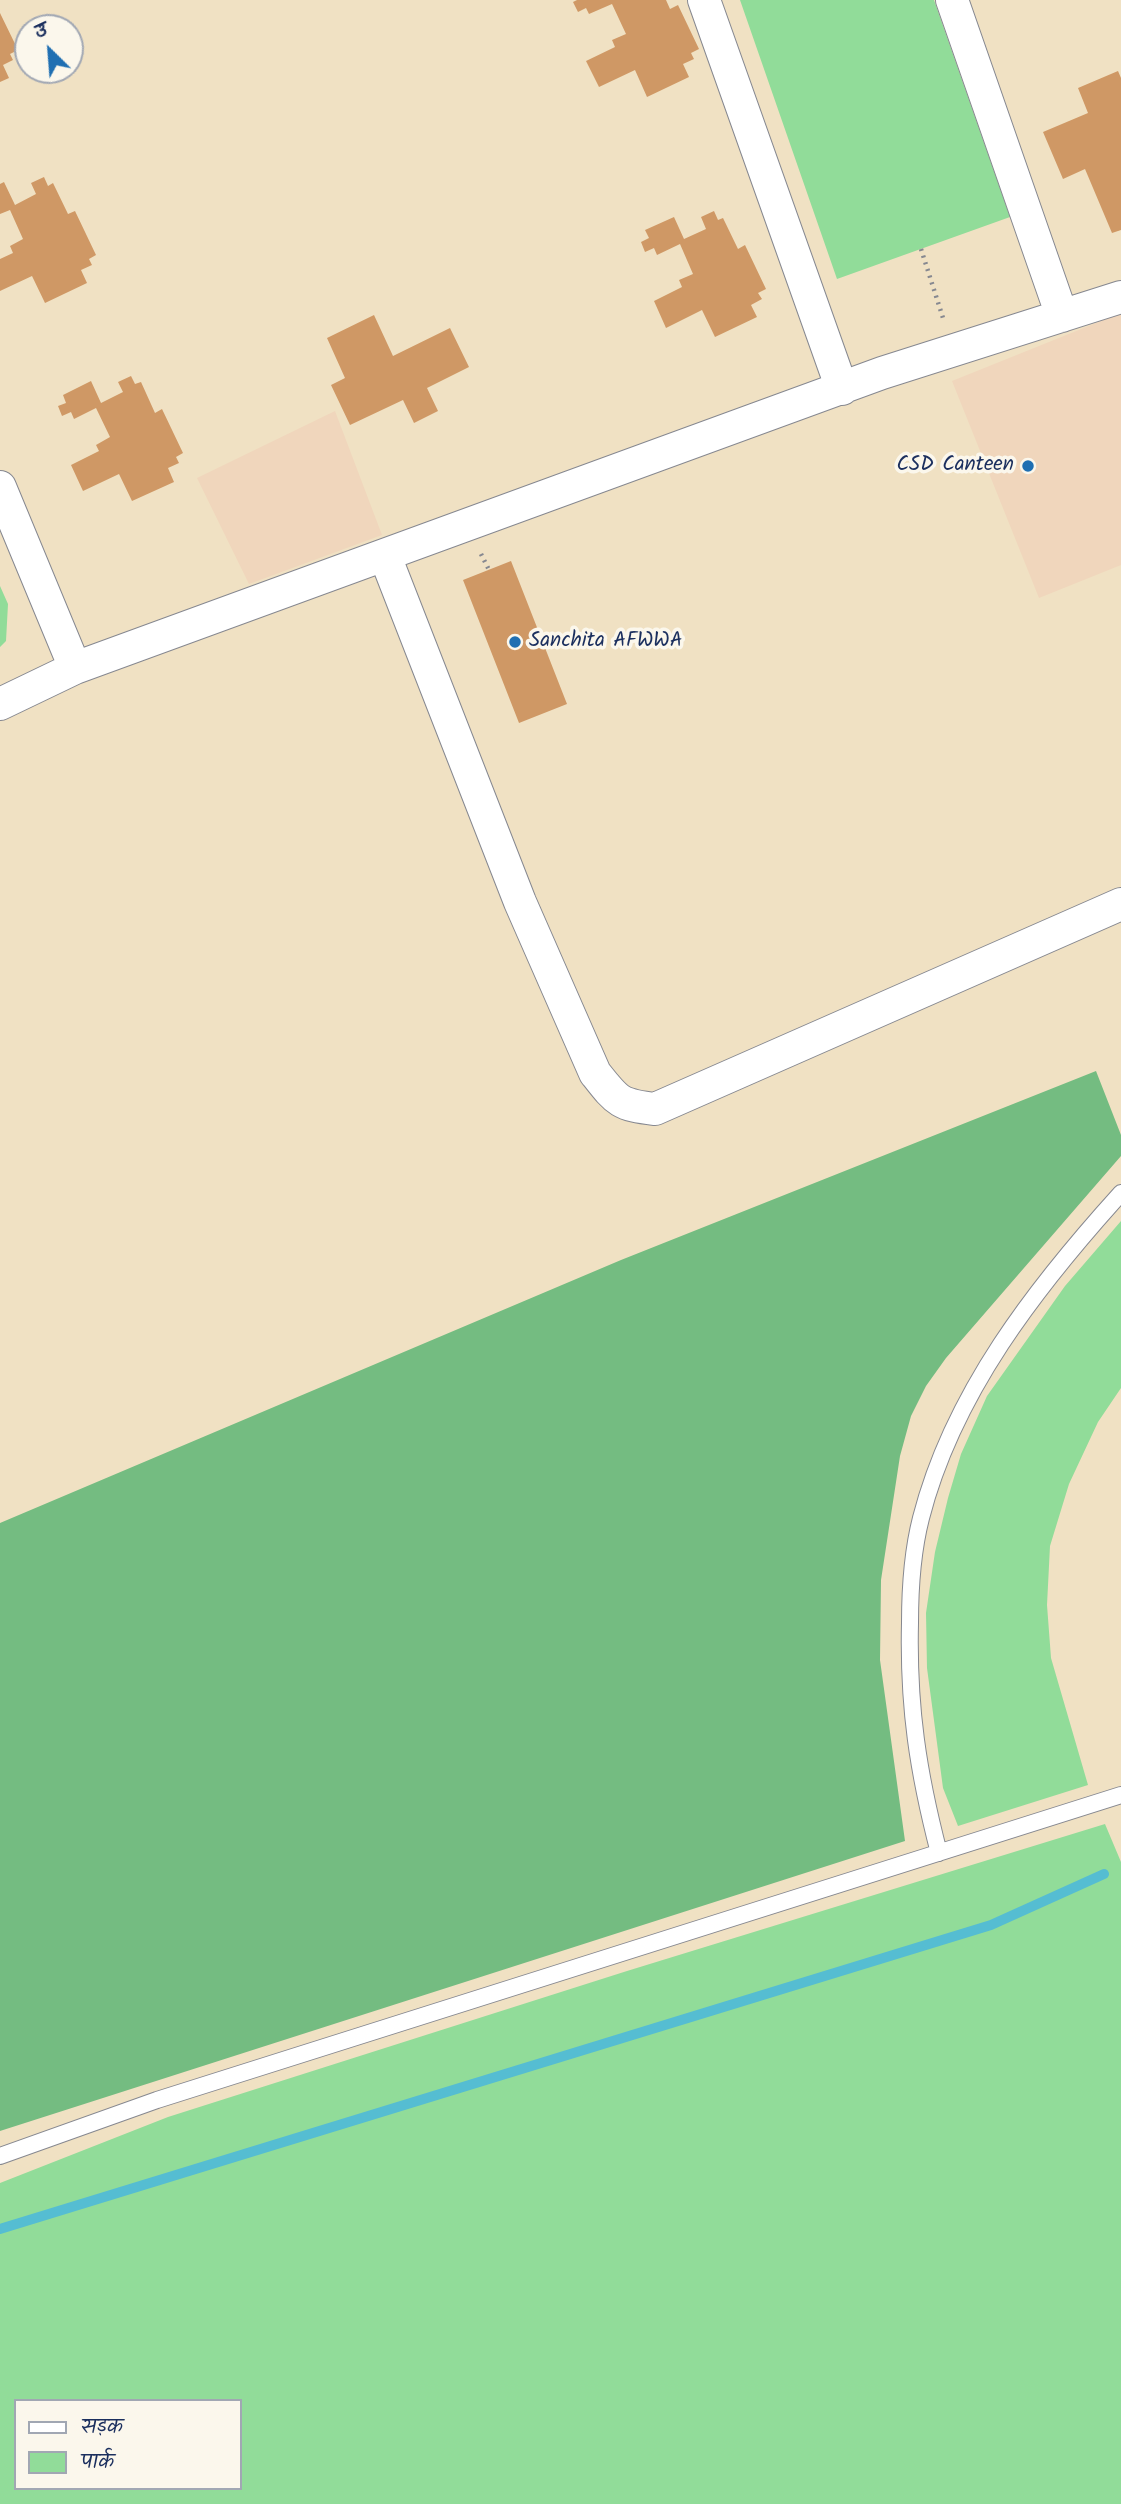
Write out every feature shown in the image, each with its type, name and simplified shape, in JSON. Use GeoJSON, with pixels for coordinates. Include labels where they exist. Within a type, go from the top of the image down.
{"type":"FeatureCollection","features":[{"type":"Feature","properties":{"kind":"street"},"geometry":{"type":"LineString","coordinates":[[704,0],[842,389]]}},
{"type":"Feature","properties":{"kind":"street"},"geometry":{"type":"LineString","coordinates":[[952,0],[1062,316]]}},
{"type":"Feature","properties":{"kind":"street"},"geometry":{"type":"LineString","coordinates":[[0,704],[75,668],[842,389],[1121,297]]}},
{"type":"Feature","properties":{"kind":"street"},"geometry":{"type":"LineString","coordinates":[[0,487],[75,668]]}},
{"type":"Feature","properties":{"kind":"street"},"geometry":{"type":"LineString","coordinates":[[385,556],[520,902],[596,1073],[614,1097],[629,1106],[655,1108],[1121,904]]}},
{"type":"Feature","properties":{"kind":"lane"},"geometry":{"type":"LineString","coordinates":[[939,1853],[917,1757],[911,1709],[910,1580],[920,1520],[937,1466],[959,1414],[997,1348],[1121,1193]]}},
{"type":"Feature","properties":{"kind":"lane"},"geometry":{"type":"LineString","coordinates":[[0,2156],[157,2100],[1121,1795]]}},
{"type":"Feature","properties":{"kind":"path"},"geometry":{"type":"LineString","coordinates":[[921,249],[953,351]]}},
{"type":"Feature","properties":{"kind":"shaded area"},"geometry":{"type":"Polygon","coordinates":[[[1121,313],[1121,565],[1039,598],[952,381],[1121,313]]]}},
{"type":"Feature","properties":{"kind":"shaded area"},"geometry":{"type":"Polygon","coordinates":[[[335,411],[382,535],[249,584],[197,478],[335,411]]]}},
{"type":"Feature","properties":{"kind":"green space"},"geometry":{"type":"Polygon","coordinates":[[[740,0],[934,0],[1010,217],[837,279],[740,0]]]}},
{"type":"Feature","properties":{"kind":"green space"},"geometry":{"type":"Polygon","coordinates":[[[0,586],[8,604],[6,641],[0,647],[0,586]]]}},
{"type":"Feature","properties":{"kind":"green space"},"geometry":{"type":"Polygon","coordinates":[[[1096,1071],[1121,1135],[1121,1156],[946,1358],[926,1386],[911,1416],[900,1456],[881,1580],[880,1660],[905,1841],[0,2131],[0,1523],[621,1260],[1096,1071]]]}},
{"type":"Feature","properties":{"kind":"green space"},"geometry":{"type":"Polygon","coordinates":[[[1121,1221],[1121,1388],[1098,1422],[1069,1484],[1050,1546],[1047,1605],[1051,1658],[1088,1785],[958,1826],[943,1788],[927,1668],[926,1613],[935,1552],[948,1498],[961,1454],[987,1396],[1065,1286],[1121,1221]]]}},
{"type":"Feature","properties":{"kind":"green space"},"geometry":{"type":"Polygon","coordinates":[[[1105,1824],[1121,1862],[1121,2504],[0,2504],[0,2183],[168,2117],[627,1971],[1105,1824]]]}},
{"type":"Feature","properties":{"kind":"building"},"geometry":{"type":"Polygon","coordinates":[[[666,0],[670,9],[678,5],[699,49],[691,53],[694,59],[683,64],[689,77],[647,97],[635,70],[599,87],[586,61],[615,47],[612,40],[626,34],[612,4],[589,14],[586,8],[578,12],[573,2],[666,0]]]}},
{"type":"Feature","properties":{"kind":"building"},"geometry":{"type":"Polygon","coordinates":[[[0,13],[14,42],[14,52],[10,54],[13,60],[3,65],[9,78],[0,82],[0,13]]]}},
{"type":"Feature","properties":{"kind":"building"},"geometry":{"type":"Polygon","coordinates":[[[1118,71],[1121,78],[1121,230],[1112,233],[1085,169],[1063,179],[1043,132],[1088,113],[1078,88],[1118,71]]]}},
{"type":"Feature","properties":{"kind":"building"},"geometry":{"type":"Polygon","coordinates":[[[44,177],[48,186],[53,183],[68,214],[75,211],[96,255],[89,259],[92,265],[81,270],[87,283],[45,303],[32,276],[0,291],[0,259],[13,253],[10,246],[23,239],[10,210],[0,214],[0,184],[4,182],[15,205],[36,194],[31,183],[44,177]]]}},
{"type":"Feature","properties":{"kind":"building"},"geometry":{"type":"Polygon","coordinates":[[[714,211],[718,220],[723,218],[738,249],[745,245],[766,289],[758,293],[762,299],[751,305],[757,317],[715,337],[702,310],[666,328],[654,301],[682,287],[679,280],[693,274],[680,244],[657,255],[654,248],[645,252],[641,242],[649,238],[645,230],[674,217],[684,239],[706,229],[701,217],[714,211]]]}},
{"type":"Feature","properties":{"kind":"building"},"geometry":{"type":"Polygon","coordinates":[[[374,315],[393,356],[450,328],[469,367],[427,388],[438,411],[414,423],[403,400],[350,425],[331,385],[345,378],[327,338],[374,315]]]}},
{"type":"Feature","properties":{"kind":"building"},"geometry":{"type":"Polygon","coordinates":[[[131,376],[135,384],[141,382],[155,413],[162,409],[183,453],[176,457],[179,463],[168,468],[174,482],[132,501],[119,474],[83,491],[71,465],[99,451],[96,445],[110,437],[96,408],[74,419],[71,412],[62,416],[58,406],[66,403],[63,395],[91,381],[101,403],[123,392],[118,382],[131,376]]]}},
{"type":"Feature","properties":{"kind":"building","name":"Sanchita AFWWA"},"geometry":{"type":"Polygon","coordinates":[[[511,561],[567,704],[519,723],[463,580],[511,561]]]}},
{"type":"Feature","properties":{"kind":"waterway"},"geometry":{"type":"LineString","coordinates":[[0,2229],[991,1925],[1104,1874]]}},
{"type":"Feature","properties":{"kind":"place","name":"CSD Canteen"},"geometry":{"type":"Point","coordinates":[1028,466]}},
{"type":"Feature","properties":{"kind":"place","name":"Sanchita AFWWA"},"geometry":{"type":"Point","coordinates":[515,642]}}]}
